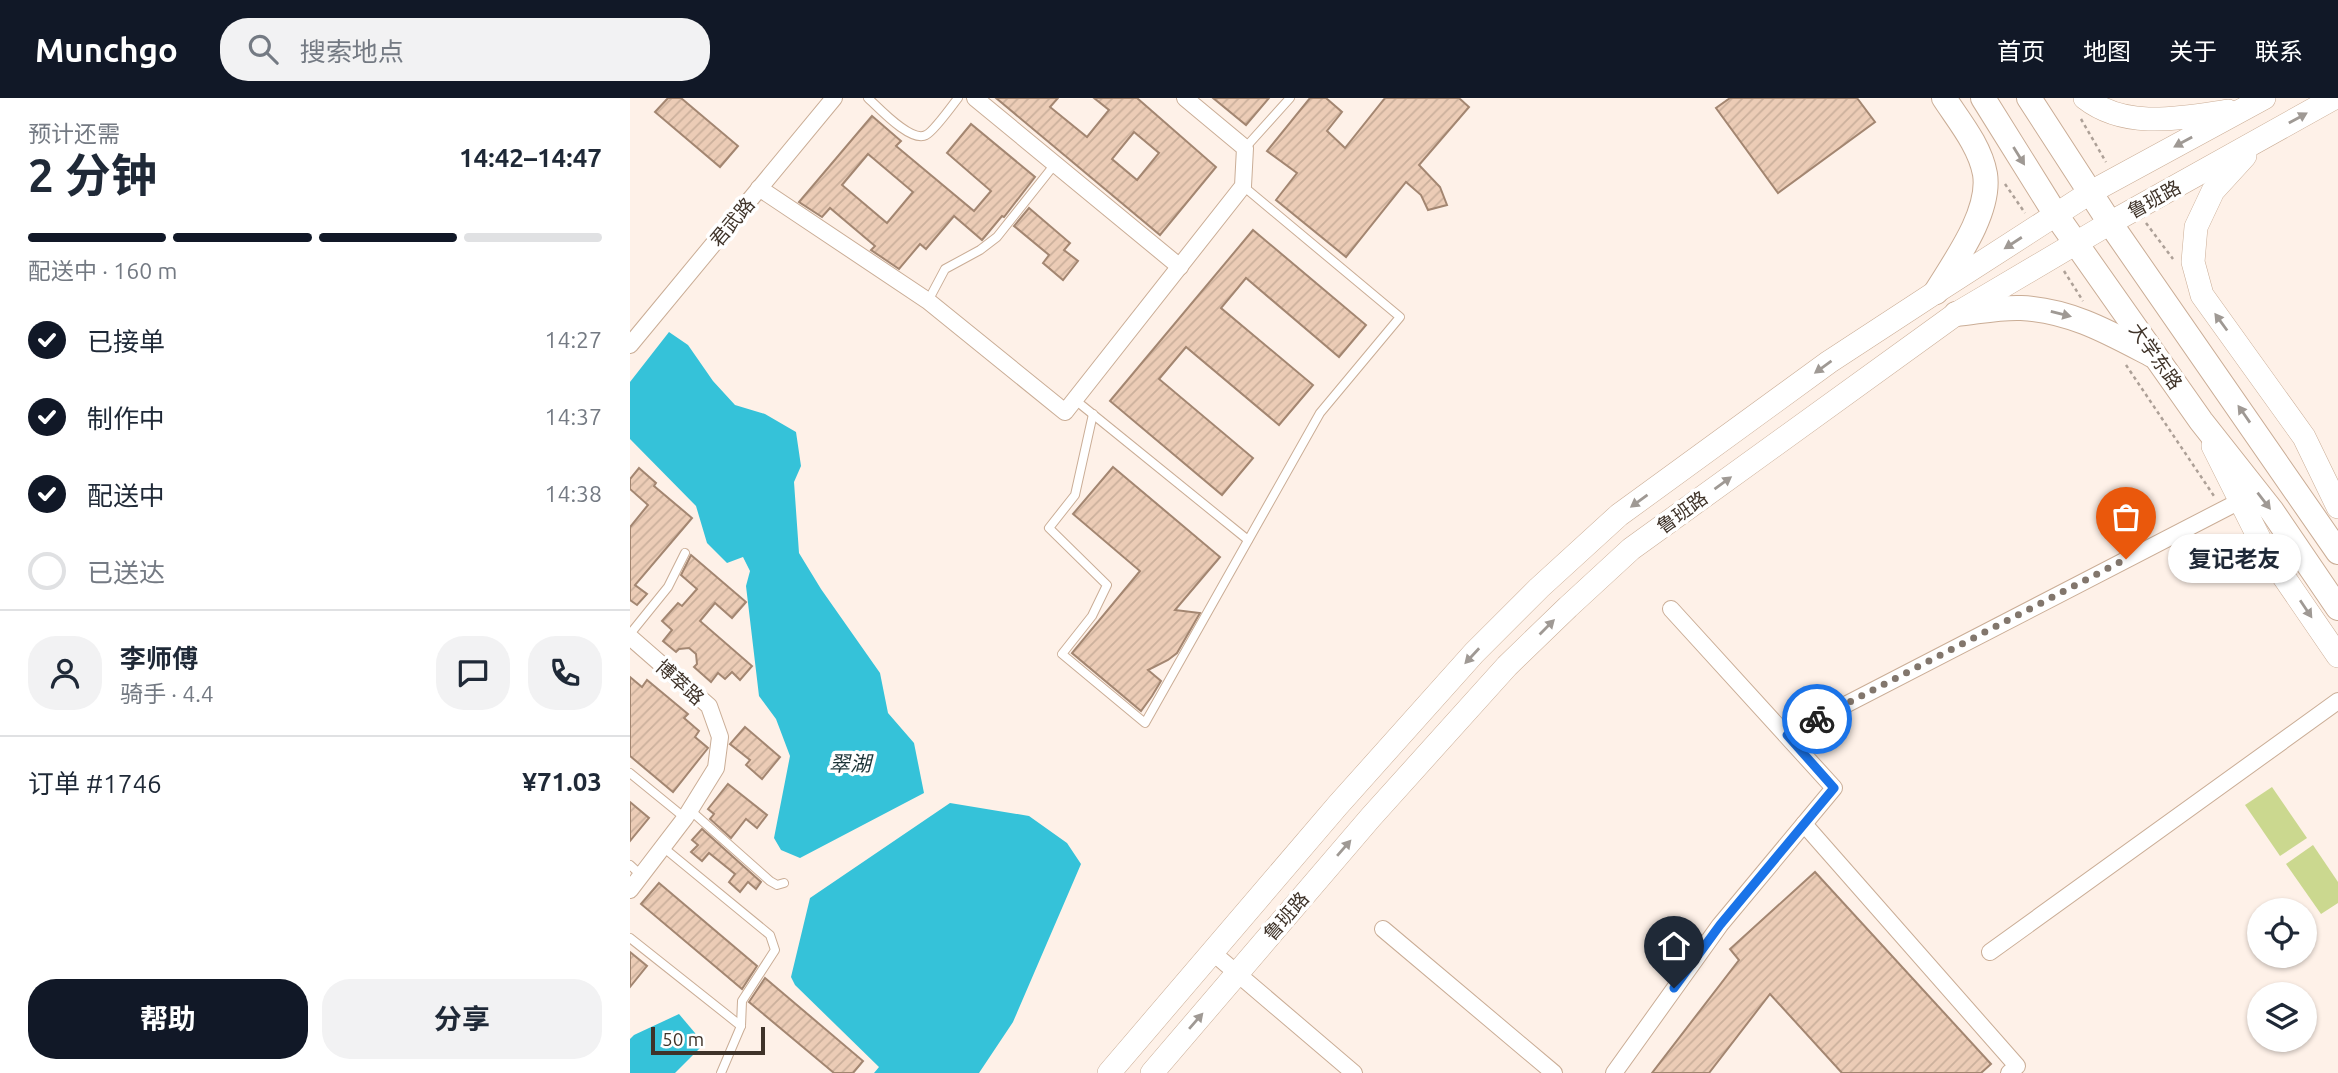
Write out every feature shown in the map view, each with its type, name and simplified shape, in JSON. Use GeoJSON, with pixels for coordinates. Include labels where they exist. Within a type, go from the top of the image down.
{"type":"FeatureCollection","features":[{"type":"Feature","properties":{"kind":"main road"},"geometry":{"type":"LineString","coordinates":[[1936,292],[1972,232],[1984,198],[1985,174],[1973,143],[1944,98]]}},
{"type":"Feature","properties":{"kind":"main road","name":"大学东路"},"geometry":{"type":"LineString","coordinates":[[1983,98],[2056,215],[2201,421],[2272,511],[2338,608]]}},
{"type":"Feature","properties":{"kind":"main road","name":"大学东路"},"geometry":{"type":"LineString","coordinates":[[2029,98],[2110,223],[2338,552]]}},
{"type":"Feature","properties":{"kind":"main road"},"geometry":{"type":"LineString","coordinates":[[2085,98],[2097,107],[2123,116],[2169,120],[2254,103]]}},
{"type":"Feature","properties":{"kind":"main road","name":"鲁班路"},"geometry":{"type":"LineString","coordinates":[[1152,1073],[1434,747],[1507,667],[1631,549],[1956,314],[2110,223],[2334,98]]}},
{"type":"Feature","properties":{"kind":"main road","name":"鲁班路"},"geometry":{"type":"LineString","coordinates":[[1109,1073],[1338,805],[1474,653],[1539,588],[1619,515],[1829,362],[1936,292],[2091,192],[2254,103]]}},
{"type":"Feature","properties":{"kind":"main road"},"geometry":{"type":"LineString","coordinates":[[2261,139],[2213,191],[2196,227],[2193,262],[2202,295],[2304,437],[2338,507]]}},
{"type":"Feature","properties":{"kind":"main road"},"geometry":{"type":"LineString","coordinates":[[1956,314],[2020,308],[2061,313],[2101,328],[2158,359]]}},
{"type":"Feature","properties":{"kind":"main road"},"geometry":{"type":"LineString","coordinates":[[2201,421],[2232,505],[2338,656]]}},
{"type":"Feature","properties":{"kind":"main road"},"geometry":{"type":"LineString","coordinates":[[2270,452],[2338,515]]}},
{"type":"Feature","properties":{"kind":"street","name":"君武路"},"geometry":{"type":"LineString","coordinates":[[630,345],[834,98]]}},
{"type":"Feature","properties":{"kind":"street"},"geometry":{"type":"LineString","coordinates":[[759,188],[928,302],[1065,412],[1243,186],[1245,148],[1185,98]]}},
{"type":"Feature","properties":{"kind":"street"},"geometry":{"type":"LineString","coordinates":[[977,99],[1180,267]]}},
{"type":"Feature","properties":{"kind":"street"},"geometry":{"type":"LineString","coordinates":[[1787,735],[2232,505]]}},
{"type":"Feature","properties":{"kind":"street"},"geometry":{"type":"LineString","coordinates":[[1614,1073],[1720,925],[1834,788],[1671,609]]}},
{"type":"Feature","properties":{"kind":"street","name":"博萃路"},"geometry":{"type":"LineString","coordinates":[[630,635],[709,706],[720,737],[716,768],[664,848],[636,870],[630,890]]}},
{"type":"Feature","properties":{"kind":"street"},"geometry":{"type":"LineString","coordinates":[[1990,952],[2338,701]]}},
{"type":"Feature","properties":{"kind":"street"},"geometry":{"type":"LineString","coordinates":[[1804,824],[2017,1066],[2009,1073]]}},
{"type":"Feature","properties":{"kind":"street"},"geometry":{"type":"LineString","coordinates":[[1383,929],[1554,1073]]}},
{"type":"Feature","properties":{"kind":"street"},"geometry":{"type":"LineString","coordinates":[[1212,952],[1354,1073]]}},
{"type":"Feature","properties":{"kind":"lane"},"geometry":{"type":"LineString","coordinates":[[868,98],[908,133],[917,137],[926,135],[958,98]]}},
{"type":"Feature","properties":{"kind":"lane"},"geometry":{"type":"LineString","coordinates":[[1245,148],[1290,98]]}},
{"type":"Feature","properties":{"kind":"lane"},"geometry":{"type":"LineString","coordinates":[[928,302],[945,269],[980,250],[997,237],[1055,164]]}},
{"type":"Feature","properties":{"kind":"lane"},"geometry":{"type":"LineString","coordinates":[[1093,414],[1075,495],[1049,528],[1107,585],[1092,616],[1062,654],[1145,723],[1320,413],[1401,317],[1243,186]]}},
{"type":"Feature","properties":{"kind":"lane"},"geometry":{"type":"LineString","coordinates":[[1074,399],[1248,540]]}},
{"type":"Feature","properties":{"kind":"lane"},"geometry":{"type":"LineString","coordinates":[[630,635],[668,587],[685,553]]}},
{"type":"Feature","properties":{"kind":"lane"},"geometry":{"type":"LineString","coordinates":[[630,773],[688,814],[770,881],[777,885],[784,884]]}},
{"type":"Feature","properties":{"kind":"lane"},"geometry":{"type":"LineString","coordinates":[[664,848],[770,934],[775,950],[742,1001],[741,1026],[721,1073]]}},
{"type":"Feature","properties":{"kind":"lane"},"geometry":{"type":"LineString","coordinates":[[630,938],[741,1026]]}},
{"type":"Feature","properties":{"kind":"path"},"geometry":{"type":"LineString","coordinates":[[2005,185],[2035,228]]}},
{"type":"Feature","properties":{"kind":"path"},"geometry":{"type":"LineString","coordinates":[[2054,257],[2101,328]]}},
{"type":"Feature","properties":{"kind":"path"},"geometry":{"type":"LineString","coordinates":[[2123,360],[2232,505]]}},
{"type":"Feature","properties":{"kind":"green space"},"geometry":{"type":"Polygon","coordinates":[[[2272,787],[2307,838],[2280,856],[2245,805],[2272,787]]]}},
{"type":"Feature","properties":{"kind":"green space"},"geometry":{"type":"Polygon","coordinates":[[[2313,845],[2338,882],[2338,903],[2321,914],[2317,908],[2317,898],[2310,898],[2286,864],[2313,845]]]}},
{"type":"Feature","properties":{"kind":"water","name":"翠湖"},"geometry":{"type":"Polygon","coordinates":[[[669,332],[688,345],[713,381],[735,405],[765,414],[796,432],[801,466],[794,482],[799,553],[880,673],[888,713],[914,743],[924,793],[800,858],[781,850],[774,838],[790,756],[776,719],[759,696],[746,586],[750,571],[743,557],[727,563],[707,543],[696,506],[630,439],[630,382],[669,332]]]}},
{"type":"Feature","properties":{"kind":"water"},"geometry":{"type":"Polygon","coordinates":[[[950,803],[1029,816],[1067,843],[1081,864],[1013,1022],[979,1073],[874,1073],[879,1067],[795,985],[791,977],[810,898],[950,803]]]}},
{"type":"Feature","properties":{"kind":"water"},"geometry":{"type":"Polygon","coordinates":[[[679,1014],[695,1033],[700,1048],[675,1073],[630,1073],[630,1039],[679,1014]]]}},
{"type":"Feature","properties":{"kind":"building"},"geometry":{"type":"Polygon","coordinates":[[[668,98],[681,98],[738,146],[720,167],[655,112],[668,98]]]}},
{"type":"Feature","properties":{"kind":"building"},"geometry":{"type":"Polygon","coordinates":[[[996,98],[1058,98],[1050,107],[1087,137],[1109,110],[1094,98],[1137,98],[1216,167],[1160,235],[996,98]],[[1134,132],[1112,159],[1137,180],[1159,153],[1134,132]]]}},
{"type":"Feature","properties":{"kind":"building"},"geometry":{"type":"Polygon","coordinates":[[[1213,98],[1269,98],[1246,125],[1213,98]]]}},
{"type":"Feature","properties":{"kind":"building"},"geometry":{"type":"Polygon","coordinates":[[[1310,98],[1326,98],[1342,112],[1327,131],[1345,148],[1385,98],[1459,98],[1469,107],[1419,165],[1440,187],[1447,205],[1428,210],[1421,195],[1406,182],[1346,257],[1276,200],[1297,173],[1267,151],[1310,98]]]}},
{"type":"Feature","properties":{"kind":"building"},"geometry":{"type":"Polygon","coordinates":[[[1730,98],[1857,98],[1875,122],[1778,193],[1716,108],[1730,98]]]}},
{"type":"Feature","properties":{"kind":"building"},"geometry":{"type":"Polygon","coordinates":[[[872,116],[901,141],[896,146],[974,211],[991,191],[947,153],[971,124],[1035,177],[982,240],[954,216],[926,249],[920,244],[899,269],[871,250],[875,246],[830,208],[822,217],[799,202],[872,116]],[[868,154],[842,185],[887,223],[913,192],[868,154]]]}},
{"type":"Feature","properties":{"kind":"building"},"geometry":{"type":"Polygon","coordinates":[[[1029,208],[1070,243],[1064,250],[1078,261],[1063,280],[1043,263],[1049,255],[1014,226],[1029,208]]]}},
{"type":"Feature","properties":{"kind":"building"},"geometry":{"type":"Polygon","coordinates":[[[1253,230],[1366,325],[1339,357],[1246,278],[1221,308],[1313,385],[1279,425],[1186,347],[1159,379],[1253,458],[1222,495],[1110,401],[1253,230]]]}},
{"type":"Feature","properties":{"kind":"building"},"geometry":{"type":"Polygon","coordinates":[[[1113,467],[1220,557],[1175,610],[1200,613],[1177,653],[1148,670],[1161,681],[1141,711],[1072,653],[1140,571],[1073,514],[1113,467]]]}},
{"type":"Feature","properties":{"kind":"building"},"geometry":{"type":"Polygon","coordinates":[[[639,468],[656,483],[654,486],[692,518],[635,585],[647,594],[637,605],[630,600],[630,527],[648,505],[630,489],[630,479],[639,468]]]}},
{"type":"Feature","properties":{"kind":"building"},"geometry":{"type":"Polygon","coordinates":[[[691,555],[746,602],[732,618],[715,603],[700,621],[752,666],[740,680],[732,672],[725,679],[718,673],[711,682],[694,667],[697,664],[696,654],[689,648],[676,652],[663,641],[672,630],[662,621],[678,603],[682,606],[697,589],[681,575],[691,555]]]}},
{"type":"Feature","properties":{"kind":"building"},"geometry":{"type":"Polygon","coordinates":[[[630,677],[642,687],[647,680],[688,714],[684,718],[699,731],[695,737],[708,748],[673,792],[630,756],[630,677]]]}},
{"type":"Feature","properties":{"kind":"building"},"geometry":{"type":"Polygon","coordinates":[[[745,727],[780,757],[762,779],[746,765],[750,760],[730,744],[745,727]]]}},
{"type":"Feature","properties":{"kind":"building"},"geometry":{"type":"Polygon","coordinates":[[[728,784],[767,815],[757,828],[746,819],[731,838],[710,819],[714,814],[708,809],[728,784]]]}},
{"type":"Feature","properties":{"kind":"building"},"geometry":{"type":"Polygon","coordinates":[[[630,802],[649,818],[630,841],[630,802]]]}},
{"type":"Feature","properties":{"kind":"building"},"geometry":{"type":"Polygon","coordinates":[[[702,829],[761,882],[756,889],[748,882],[740,892],[729,882],[735,874],[709,853],[702,861],[691,852],[698,845],[692,840],[702,829]]]}},
{"type":"Feature","properties":{"kind":"building"},"geometry":{"type":"Polygon","coordinates":[[[1815,872],[1991,1064],[1981,1073],[1842,1073],[1770,994],[1709,1073],[1652,1073],[1739,960],[1730,949],[1815,872]]]}},
{"type":"Feature","properties":{"kind":"building"},"geometry":{"type":"Polygon","coordinates":[[[659,883],[757,966],[742,989],[641,904],[659,883]]]}},
{"type":"Feature","properties":{"kind":"building"},"geometry":{"type":"Polygon","coordinates":[[[630,952],[647,966],[630,987],[630,952]]]}},
{"type":"Feature","properties":{"kind":"building"},"geometry":{"type":"Polygon","coordinates":[[[765,978],[863,1061],[853,1073],[834,1073],[749,1002],[765,978]]]}},
{"type":"Feature","properties":{"kind":"way so far"},"geometry":{"type":"LineString","coordinates":[[1817,719],[2126,559]]}},
{"type":"Feature","properties":{"kind":"place","name":"复记老友"},"geometry":{"type":"Point","coordinates":[2126,559]}},
{"type":"Feature","properties":{"kind":"route"},"geometry":{"type":"LineString","coordinates":[[1674,988],[1720,925],[1834,788],[1787,735],[1817,719]]}}]}
